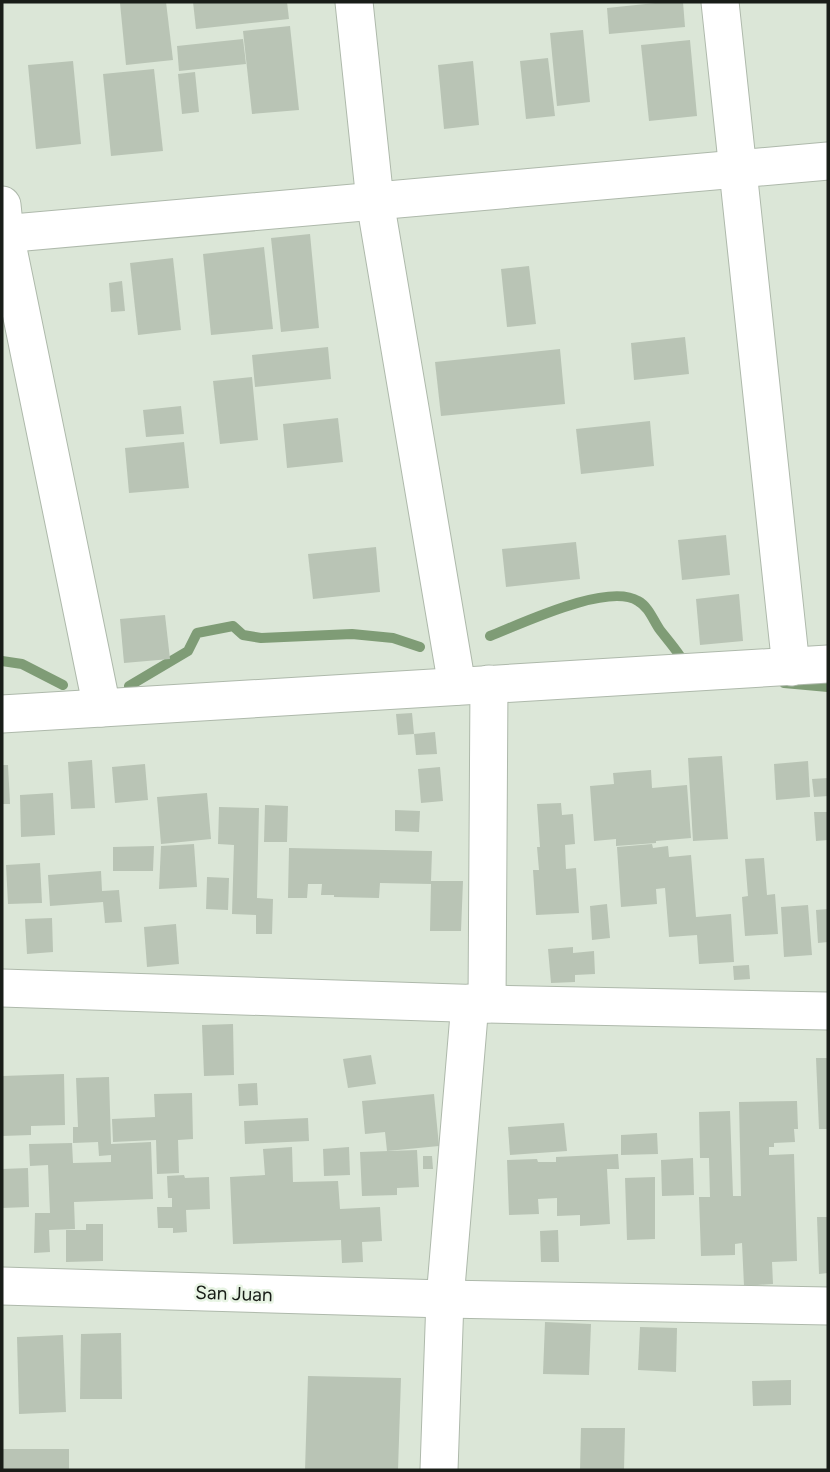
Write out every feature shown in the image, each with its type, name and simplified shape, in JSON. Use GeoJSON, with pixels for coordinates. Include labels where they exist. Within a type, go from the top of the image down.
{"type":"FeatureCollection","features":[{"type":"Feature","properties":{"kind":"street"},"geometry":{"type":"LineString","coordinates":[[354,2],[375,201],[473,685],[479,1003],[456,1299],[439,1470]]}},
{"type":"Feature","properties":{"kind":"street"},"geometry":{"type":"LineString","coordinates":[[720,2],[791,667]]}},
{"type":"Feature","properties":{"kind":"street"},"geometry":{"type":"LineString","coordinates":[[102,708],[3,224],[375,201],[828,161]]}},
{"type":"Feature","properties":{"kind":"street"},"geometry":{"type":"LineString","coordinates":[[2,714],[828,664]]}},
{"type":"Feature","properties":{"kind":"street"},"geometry":{"type":"LineString","coordinates":[[2,988],[828,1012]]}},
{"type":"Feature","properties":{"kind":"street","name":"San Juan"},"geometry":{"type":"LineString","coordinates":[[2,1286],[828,1306]]}},
{"type":"Feature","properties":{"kind":"building"},"geometry":{"type":"Polygon","coordinates":[[[166,2],[173,60],[126,65],[120,3],[166,2]]]}},
{"type":"Feature","properties":{"kind":"building"},"geometry":{"type":"Polygon","coordinates":[[[193,2],[287,2],[289,19],[196,29],[193,2]]]}},
{"type":"Feature","properties":{"kind":"building"},"geometry":{"type":"Polygon","coordinates":[[[683,2],[685,27],[609,34],[607,8],[683,2]]]}},
{"type":"Feature","properties":{"kind":"building"},"geometry":{"type":"Polygon","coordinates":[[[290,26],[299,110],[252,114],[243,31],[290,26]]]}},
{"type":"Feature","properties":{"kind":"building"},"geometry":{"type":"Polygon","coordinates":[[[583,30],[590,102],[557,106],[550,33],[583,30]]]}},
{"type":"Feature","properties":{"kind":"building"},"geometry":{"type":"Polygon","coordinates":[[[243,39],[246,64],[179,71],[177,46],[243,39]]]}},
{"type":"Feature","properties":{"kind":"building"},"geometry":{"type":"Polygon","coordinates":[[[690,40],[697,116],[649,121],[641,45],[690,40]]]}},
{"type":"Feature","properties":{"kind":"building"},"geometry":{"type":"Polygon","coordinates":[[[548,58],[555,116],[526,119],[520,61],[548,58]]]}},
{"type":"Feature","properties":{"kind":"building"},"geometry":{"type":"Polygon","coordinates":[[[73,61],[81,144],[36,149],[28,65],[73,61]]]}},
{"type":"Feature","properties":{"kind":"building"},"geometry":{"type":"Polygon","coordinates":[[[473,61],[479,125],[444,129],[438,65],[473,61]]]}},
{"type":"Feature","properties":{"kind":"building"},"geometry":{"type":"Polygon","coordinates":[[[154,69],[163,151],[111,156],[103,74],[154,69]]]}},
{"type":"Feature","properties":{"kind":"building"},"geometry":{"type":"Polygon","coordinates":[[[195,72],[199,112],[182,114],[178,74],[195,72]]]}},
{"type":"Feature","properties":{"kind":"building"},"geometry":{"type":"Polygon","coordinates":[[[310,234],[319,328],[281,332],[271,238],[310,234]]]}},
{"type":"Feature","properties":{"kind":"building"},"geometry":{"type":"Polygon","coordinates":[[[264,247],[273,329],[211,335],[203,254],[264,247]]]}},
{"type":"Feature","properties":{"kind":"building"},"geometry":{"type":"Polygon","coordinates":[[[173,258],[181,330],[138,335],[130,263],[173,258]]]}},
{"type":"Feature","properties":{"kind":"building"},"geometry":{"type":"Polygon","coordinates":[[[529,266],[536,324],[507,327],[501,269],[529,266]]]}},
{"type":"Feature","properties":{"kind":"building"},"geometry":{"type":"Polygon","coordinates":[[[122,281],[125,311],[111,312],[109,283],[122,281]]]}},
{"type":"Feature","properties":{"kind":"building"},"geometry":{"type":"Polygon","coordinates":[[[685,337],[689,374],[634,380],[631,343],[685,337]]]}},
{"type":"Feature","properties":{"kind":"building"},"geometry":{"type":"Polygon","coordinates":[[[328,347],[331,379],[255,387],[252,355],[328,347]]]}},
{"type":"Feature","properties":{"kind":"building"},"geometry":{"type":"Polygon","coordinates":[[[560,349],[565,404],[441,416],[435,362],[560,349]]]}},
{"type":"Feature","properties":{"kind":"building"},"geometry":{"type":"Polygon","coordinates":[[[252,377],[258,440],[220,444],[213,381],[252,377]]]}},
{"type":"Feature","properties":{"kind":"building"},"geometry":{"type":"Polygon","coordinates":[[[181,406],[184,434],[146,437],[143,410],[181,406]]]}},
{"type":"Feature","properties":{"kind":"building"},"geometry":{"type":"Polygon","coordinates":[[[338,418],[343,462],[287,468],[283,424],[338,418]]]}},
{"type":"Feature","properties":{"kind":"building"},"geometry":{"type":"Polygon","coordinates":[[[650,421],[654,466],[581,474],[576,429],[650,421]]]}},
{"type":"Feature","properties":{"kind":"building"},"geometry":{"type":"Polygon","coordinates":[[[184,442],[189,488],[129,493],[125,448],[184,442]]]}},
{"type":"Feature","properties":{"kind":"building"},"geometry":{"type":"Polygon","coordinates":[[[726,535],[730,575],[682,580],[678,540],[726,535]]]}},
{"type":"Feature","properties":{"kind":"building"},"geometry":{"type":"Polygon","coordinates":[[[576,542],[580,579],[506,587],[502,549],[576,542]]]}},
{"type":"Feature","properties":{"kind":"building"},"geometry":{"type":"Polygon","coordinates":[[[376,547],[380,592],[313,599],[308,554],[376,547]]]}},
{"type":"Feature","properties":{"kind":"building"},"geometry":{"type":"Polygon","coordinates":[[[739,594],[743,641],[700,645],[696,599],[739,594]]]}},
{"type":"Feature","properties":{"kind":"building"},"geometry":{"type":"Polygon","coordinates":[[[165,615],[170,659],[124,663],[120,619],[165,615]]]}},
{"type":"Feature","properties":{"kind":"building"},"geometry":{"type":"Polygon","coordinates":[[[412,713],[414,734],[398,735],[396,714],[412,713]]]}},
{"type":"Feature","properties":{"kind":"building"},"geometry":{"type":"Polygon","coordinates":[[[435,732],[437,754],[416,755],[414,734],[435,732]]]}},
{"type":"Feature","properties":{"kind":"building"},"geometry":{"type":"Polygon","coordinates":[[[722,756],[728,839],[693,841],[688,758],[722,756]]]}},
{"type":"Feature","properties":{"kind":"building"},"geometry":{"type":"Polygon","coordinates":[[[92,760],[95,808],[71,809],[68,762],[92,760]]]}},
{"type":"Feature","properties":{"kind":"building"},"geometry":{"type":"Polygon","coordinates":[[[808,761],[810,797],[776,800],[774,764],[808,761]]]}},
{"type":"Feature","properties":{"kind":"building"},"geometry":{"type":"Polygon","coordinates":[[[145,764],[148,800],[115,803],[112,767],[145,764]]]}},
{"type":"Feature","properties":{"kind":"building"},"geometry":{"type":"Polygon","coordinates":[[[2,765],[8,765],[10,804],[2,804],[2,765]]]}},
{"type":"Feature","properties":{"kind":"building"},"geometry":{"type":"Polygon","coordinates":[[[440,767],[443,801],[421,803],[418,769],[440,767]]]}},
{"type":"Feature","properties":{"kind":"building"},"geometry":{"type":"Polygon","coordinates":[[[651,770],[652,788],[687,785],[691,838],[616,846],[616,839],[594,841],[590,786],[614,784],[613,773],[651,770]]]}},
{"type":"Feature","properties":{"kind":"building"},"geometry":{"type":"Polygon","coordinates":[[[828,778],[828,796],[814,797],[812,779],[828,778]]]}},
{"type":"Feature","properties":{"kind":"building"},"geometry":{"type":"Polygon","coordinates":[[[53,793],[55,835],[21,837],[20,795],[53,793]]]}},
{"type":"Feature","properties":{"kind":"building"},"geometry":{"type":"Polygon","coordinates":[[[207,793],[211,839],[161,844],[157,797],[207,793]]]}},
{"type":"Feature","properties":{"kind":"building"},"geometry":{"type":"Polygon","coordinates":[[[561,803],[562,815],[573,814],[575,844],[565,845],[566,869],[576,868],[579,913],[536,915],[533,870],[539,870],[537,804],[561,803]]]}},
{"type":"Feature","properties":{"kind":"building"},"geometry":{"type":"Polygon","coordinates":[[[265,805],[288,806],[287,842],[264,842],[265,805]]]}},
{"type":"Feature","properties":{"kind":"building"},"geometry":{"type":"Polygon","coordinates":[[[219,807],[259,808],[257,898],[273,899],[272,934],[256,934],[256,915],[232,914],[234,845],[218,844],[219,807]]]}},
{"type":"Feature","properties":{"kind":"building"},"geometry":{"type":"Polygon","coordinates":[[[395,810],[420,811],[419,832],[395,831],[395,810]]]}},
{"type":"Feature","properties":{"kind":"building"},"geometry":{"type":"Polygon","coordinates":[[[814,812],[828,812],[828,840],[816,841],[814,812]]]}},
{"type":"Feature","properties":{"kind":"building"},"geometry":{"type":"Polygon","coordinates":[[[194,844],[197,887],[159,889],[161,846],[194,844]]]}},
{"type":"Feature","properties":{"kind":"building"},"geometry":{"type":"Polygon","coordinates":[[[652,844],[653,848],[668,846],[669,857],[691,855],[696,917],[731,914],[734,962],[699,964],[697,935],[669,937],[665,888],[656,889],[657,904],[621,907],[617,847],[652,844]]]}},
{"type":"Feature","properties":{"kind":"building"},"geometry":{"type":"Polygon","coordinates":[[[154,846],[153,871],[113,871],[113,847],[154,846]]]}},
{"type":"Feature","properties":{"kind":"building"},"geometry":{"type":"Polygon","coordinates":[[[289,848],[432,851],[431,881],[463,881],[461,931],[430,931],[431,884],[380,883],[379,898],[321,895],[322,884],[308,884],[307,898],[288,898],[289,848]]]}},
{"type":"Feature","properties":{"kind":"building"},"geometry":{"type":"Polygon","coordinates":[[[764,858],[767,895],[775,894],[778,934],[745,936],[742,897],[748,896],[745,859],[764,858]]]}},
{"type":"Feature","properties":{"kind":"building"},"geometry":{"type":"Polygon","coordinates":[[[40,863],[42,903],[8,904],[6,865],[40,863]]]}},
{"type":"Feature","properties":{"kind":"building"},"geometry":{"type":"Polygon","coordinates":[[[101,871],[102,891],[119,890],[122,922],[105,923],[103,902],[50,906],[48,875],[101,871]]]}},
{"type":"Feature","properties":{"kind":"building"},"geometry":{"type":"Polygon","coordinates":[[[207,877],[229,878],[228,910],[206,909],[207,877]]]}},
{"type":"Feature","properties":{"kind":"building"},"geometry":{"type":"Polygon","coordinates":[[[607,904],[610,938],[592,940],[590,906],[607,904]]]}},
{"type":"Feature","properties":{"kind":"building"},"geometry":{"type":"Polygon","coordinates":[[[808,905],[812,955],[784,957],[781,907],[808,905]]]}},
{"type":"Feature","properties":{"kind":"building"},"geometry":{"type":"Polygon","coordinates":[[[828,909],[828,942],[818,943],[816,910],[828,909]]]}},
{"type":"Feature","properties":{"kind":"building"},"geometry":{"type":"Polygon","coordinates":[[[52,918],[53,952],[27,954],[25,919],[52,918]]]}},
{"type":"Feature","properties":{"kind":"building"},"geometry":{"type":"Polygon","coordinates":[[[176,924],[179,964],[147,967],[144,927],[176,924]]]}},
{"type":"Feature","properties":{"kind":"building"},"geometry":{"type":"Polygon","coordinates":[[[573,947],[573,953],[594,951],[595,974],[575,975],[575,982],[551,983],[548,949],[573,947]]]}},
{"type":"Feature","properties":{"kind":"building"},"geometry":{"type":"Polygon","coordinates":[[[749,965],[750,979],[734,980],[733,966],[749,965]]]}},
{"type":"Feature","properties":{"kind":"building"},"geometry":{"type":"Polygon","coordinates":[[[233,1024],[234,1075],[204,1076],[202,1025],[233,1024]]]}},
{"type":"Feature","properties":{"kind":"building"},"geometry":{"type":"Polygon","coordinates":[[[371,1055],[376,1084],[348,1088],[343,1059],[371,1055]]]}},
{"type":"Feature","properties":{"kind":"building"},"geometry":{"type":"Polygon","coordinates":[[[816,1058],[828,1058],[828,1129],[819,1129],[816,1058]]]}},
{"type":"Feature","properties":{"kind":"building"},"geometry":{"type":"Polygon","coordinates":[[[64,1074],[65,1125],[31,1126],[31,1135],[2,1136],[2,1076],[64,1074]]]}},
{"type":"Feature","properties":{"kind":"building"},"geometry":{"type":"Polygon","coordinates":[[[109,1077],[111,1144],[151,1142],[153,1199],[74,1202],[75,1229],[49,1230],[50,1252],[34,1253],[35,1213],[50,1213],[48,1165],[30,1166],[29,1144],[72,1143],[73,1163],[111,1162],[111,1155],[99,1156],[98,1142],[73,1143],[73,1127],[78,1127],[76,1078],[109,1077]]]}},
{"type":"Feature","properties":{"kind":"building"},"geometry":{"type":"Polygon","coordinates":[[[257,1083],[258,1105],[239,1106],[238,1084],[257,1083]]]}},
{"type":"Feature","properties":{"kind":"building"},"geometry":{"type":"Polygon","coordinates":[[[192,1093],[193,1139],[178,1140],[179,1173],[157,1174],[156,1140],[113,1142],[112,1119],[155,1117],[154,1094],[192,1093]]]}},
{"type":"Feature","properties":{"kind":"building"},"geometry":{"type":"Polygon","coordinates":[[[434,1094],[439,1146],[387,1151],[385,1132],[365,1134],[362,1101],[434,1094]]]}},
{"type":"Feature","properties":{"kind":"building"},"geometry":{"type":"Polygon","coordinates":[[[797,1101],[798,1129],[794,1129],[795,1142],[774,1143],[774,1147],[769,1147],[769,1155],[794,1154],[797,1261],[772,1262],[773,1284],[744,1286],[742,1243],[735,1244],[735,1255],[701,1256],[699,1197],[710,1197],[709,1158],[700,1158],[699,1112],[730,1111],[733,1196],[741,1196],[739,1102],[797,1101]]]}},
{"type":"Feature","properties":{"kind":"building"},"geometry":{"type":"Polygon","coordinates":[[[308,1118],[309,1141],[245,1144],[244,1121],[308,1118]]]}},
{"type":"Feature","properties":{"kind":"building"},"geometry":{"type":"Polygon","coordinates":[[[564,1123],[567,1151],[510,1155],[508,1127],[564,1123]]]}},
{"type":"Feature","properties":{"kind":"building"},"geometry":{"type":"Polygon","coordinates":[[[657,1133],[658,1154],[621,1155],[621,1135],[657,1133]]]}},
{"type":"Feature","properties":{"kind":"building"},"geometry":{"type":"Polygon","coordinates":[[[292,1147],[293,1182],[338,1181],[340,1209],[380,1207],[382,1241],[362,1242],[363,1262],[342,1263],[341,1240],[233,1244],[230,1177],[265,1175],[263,1149],[292,1147]]]}},
{"type":"Feature","properties":{"kind":"building"},"geometry":{"type":"Polygon","coordinates":[[[349,1147],[350,1175],[324,1176],[323,1149],[349,1147]]]}},
{"type":"Feature","properties":{"kind":"building"},"geometry":{"type":"Polygon","coordinates":[[[417,1150],[419,1187],[397,1188],[397,1195],[362,1196],[360,1152],[417,1150]]]}},
{"type":"Feature","properties":{"kind":"building"},"geometry":{"type":"Polygon","coordinates":[[[618,1154],[619,1169],[607,1169],[610,1224],[580,1226],[580,1215],[557,1216],[557,1198],[538,1199],[539,1214],[509,1215],[507,1160],[537,1159],[538,1162],[556,1162],[556,1157],[618,1154]]]}},
{"type":"Feature","properties":{"kind":"building"},"geometry":{"type":"Polygon","coordinates":[[[423,1156],[432,1156],[433,1169],[423,1169],[423,1156]]]}},
{"type":"Feature","properties":{"kind":"building"},"geometry":{"type":"Polygon","coordinates":[[[693,1158],[694,1195],[662,1196],[661,1160],[693,1158]]]}},
{"type":"Feature","properties":{"kind":"building"},"geometry":{"type":"Polygon","coordinates":[[[28,1168],[29,1207],[2,1208],[2,1169],[28,1168]]]}},
{"type":"Feature","properties":{"kind":"building"},"geometry":{"type":"Polygon","coordinates":[[[184,1175],[185,1178],[209,1177],[210,1209],[186,1210],[187,1232],[173,1233],[173,1228],[158,1228],[157,1207],[172,1207],[172,1198],[168,1198],[167,1176],[184,1175]]]}},
{"type":"Feature","properties":{"kind":"building"},"geometry":{"type":"Polygon","coordinates":[[[655,1177],[655,1239],[627,1240],[625,1178],[655,1177]]]}},
{"type":"Feature","properties":{"kind":"building"},"geometry":{"type":"Polygon","coordinates":[[[817,1217],[828,1217],[828,1273],[819,1274],[817,1217]]]}},
{"type":"Feature","properties":{"kind":"building"},"geometry":{"type":"Polygon","coordinates":[[[86,1224],[103,1224],[103,1261],[66,1262],[66,1230],[86,1230],[86,1224]]]}},
{"type":"Feature","properties":{"kind":"building"},"geometry":{"type":"Polygon","coordinates":[[[558,1230],[559,1262],[541,1262],[540,1231],[558,1230]]]}},
{"type":"Feature","properties":{"kind":"building"},"geometry":{"type":"Polygon","coordinates":[[[545,1322],[591,1324],[589,1375],[543,1374],[545,1322]]]}},
{"type":"Feature","properties":{"kind":"building"},"geometry":{"type":"Polygon","coordinates":[[[640,1327],[677,1328],[676,1372],[638,1370],[640,1327]]]}},
{"type":"Feature","properties":{"kind":"building"},"geometry":{"type":"Polygon","coordinates":[[[121,1333],[122,1399],[80,1399],[81,1334],[121,1333]]]}},
{"type":"Feature","properties":{"kind":"building"},"geometry":{"type":"Polygon","coordinates":[[[63,1335],[66,1412],[19,1414],[17,1337],[63,1335]]]}},
{"type":"Feature","properties":{"kind":"building"},"geometry":{"type":"Polygon","coordinates":[[[308,1376],[401,1378],[398,1470],[305,1470],[308,1376]]]}},
{"type":"Feature","properties":{"kind":"building"},"geometry":{"type":"Polygon","coordinates":[[[791,1380],[791,1405],[753,1406],[752,1381],[791,1380]]]}},
{"type":"Feature","properties":{"kind":"building"},"geometry":{"type":"Polygon","coordinates":[[[581,1428],[625,1428],[624,1470],[580,1470],[581,1428]]]}},
{"type":"Feature","properties":{"kind":"building"},"geometry":{"type":"Polygon","coordinates":[[[2,1449],[69,1449],[69,1470],[2,1470],[2,1449]]]}},
{"type":"Feature","properties":{"kind":"waterway"},"geometry":{"type":"LineString","coordinates":[[490,636],[564,607],[607,597],[624,597],[638,601],[645,607],[680,656]]}},
{"type":"Feature","properties":{"kind":"waterway"},"geometry":{"type":"LineString","coordinates":[[129,686],[188,651],[197,633],[233,626],[243,635],[261,638],[352,634],[393,638],[420,647]]}},
{"type":"Feature","properties":{"kind":"waterway"},"geometry":{"type":"LineString","coordinates":[[2,661],[22,664],[63,685]]}},
{"type":"Feature","properties":{"kind":"waterway"},"geometry":{"type":"LineString","coordinates":[[784,683],[828,687]]}}]}
